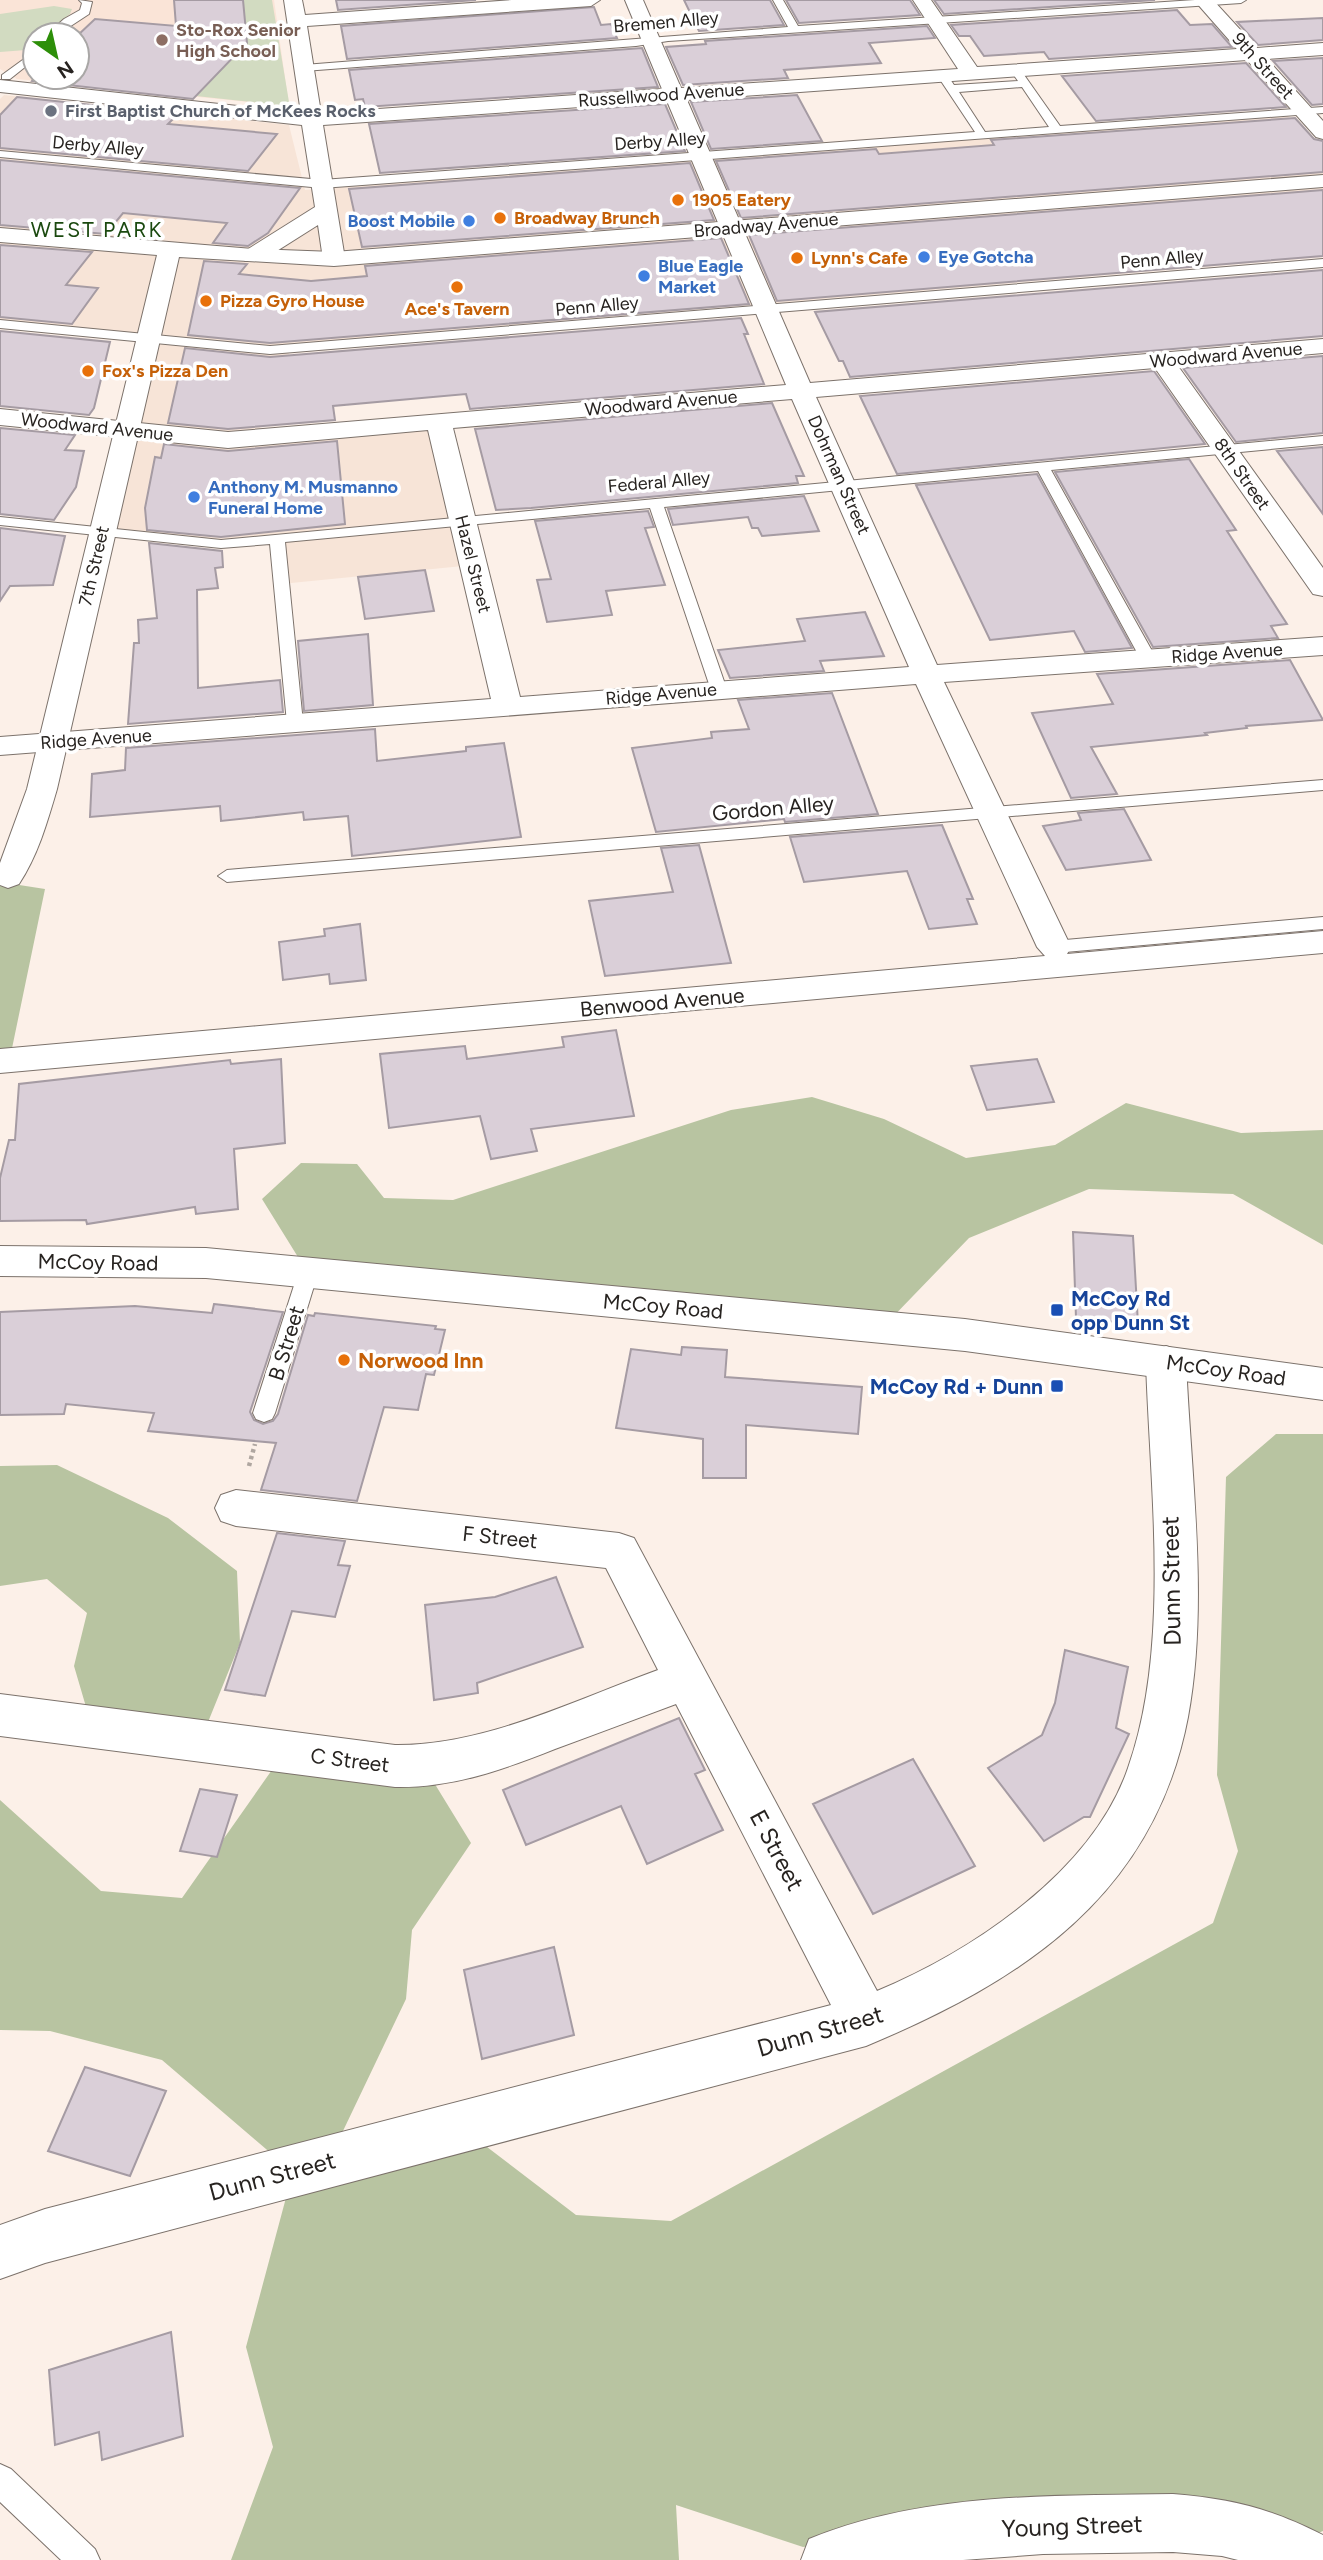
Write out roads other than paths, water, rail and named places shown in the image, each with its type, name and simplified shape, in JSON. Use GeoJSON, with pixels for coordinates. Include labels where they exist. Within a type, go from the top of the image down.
{"type":"FeatureCollection","features":[{"type":"Feature","properties":{"kind":"street"},"geometry":{"type":"LineString","coordinates":[[293,0],[334,260]]}},
{"type":"Feature","properties":{"kind":"street"},"geometry":{"type":"LineString","coordinates":[[296,21],[462,4],[591,0]]}},
{"type":"Feature","properties":{"kind":"street","name":"Dohrman Street"},"geometry":{"type":"LineString","coordinates":[[634,0],[843,484],[989,813],[1054,947]]}},
{"type":"Feature","properties":{"kind":"street"},"geometry":{"type":"LineString","coordinates":[[922,0],[971,74]]}},
{"type":"Feature","properties":{"kind":"street","name":"9th Street"},"geometry":{"type":"LineString","coordinates":[[1204,1],[1251,54],[1313,110],[1323,133]]}},
{"type":"Feature","properties":{"kind":"street","name":"Russellwood Avenue"},"geometry":{"type":"LineString","coordinates":[[2,80],[312,120],[674,94],[947,82],[971,74],[1021,77],[1323,49]]}},
{"type":"Feature","properties":{"kind":"street","name":"Broadway Avenue"},"geometry":{"type":"LineString","coordinates":[[0,235],[169,250],[334,260],[1323,181]]}},
{"type":"Feature","properties":{"kind":"street"},"geometry":{"type":"LineString","coordinates":[[253,256],[326,210]]}},
{"type":"Feature","properties":{"kind":"street","name":"7th Street"},"geometry":{"type":"LineString","coordinates":[[8,877],[33,821],[169,250]]}},
{"type":"Feature","properties":{"kind":"street","name":"Woodward Avenue"},"geometry":{"type":"LineString","coordinates":[[0,417],[228,440],[1323,346]]}},
{"type":"Feature","properties":{"kind":"street","name":"8th Street"},"geometry":{"type":"LineString","coordinates":[[1162,360],[1323,588]]}},
{"type":"Feature","properties":{"kind":"street","name":"Hazel Street"},"geometry":{"type":"LineString","coordinates":[[439,422],[508,706]]}},
{"type":"Feature","properties":{"kind":"street","name":"Ridge Avenue"},"geometry":{"type":"LineString","coordinates":[[0,746],[1323,646]]}},
{"type":"Feature","properties":{"kind":"street","name":"Benwood Avenue"},"geometry":{"type":"LineString","coordinates":[[0,1061],[1323,942]]}},
{"type":"Feature","properties":{"kind":"street","name":"McCoy Road"},"geometry":{"type":"LineString","coordinates":[[0,1261],[206,1263],[965,1335],[1323,1384]]}},
{"type":"Feature","properties":{"kind":"street","name":"Dunn Street"},"geometry":{"type":"LineString","coordinates":[[0,2252],[45,2236],[866,2021],[913,2003],[957,1981],[1014,1945],[1062,1905],[1100,1861],[1131,1814],[1153,1765],[1164,1720],[1171,1670],[1174,1609],[1166,1362]]}},
{"type":"Feature","properties":{"kind":"street","name":"F Street"},"geometry":{"type":"LineString","coordinates":[[236,1508],[619,1551],[688,1679]]}},
{"type":"Feature","properties":{"kind":"street","name":"E Street"},"geometry":{"type":"LineString","coordinates":[[688,1679],[866,2021]]}},
{"type":"Feature","properties":{"kind":"street","name":"C Street"},"geometry":{"type":"LineString","coordinates":[[0,1715],[395,1766],[453,1765],[688,1679]]}},
{"type":"Feature","properties":{"kind":"street","name":"Young Street"},"geometry":{"type":"LineString","coordinates":[[830,2560],[892,2542],[964,2531],[1043,2525],[1173,2523],[1222,2527],[1269,2539],[1311,2560]]}},
{"type":"Feature","properties":{"kind":"lane"},"geometry":{"type":"LineString","coordinates":[[68,21],[85,12],[87,2],[84,0]]}},
{"type":"Feature","properties":{"kind":"lane"},"geometry":{"type":"LineString","coordinates":[[778,0],[795,30]]}},
{"type":"Feature","properties":{"kind":"lane"},"geometry":{"type":"LineString","coordinates":[[1060,0],[1069,12]]}},
{"type":"Feature","properties":{"kind":"lane","name":"Bremen Alley"},"geometry":{"type":"LineString","coordinates":[[304,68],[795,30],[1241,0]]}},
{"type":"Feature","properties":{"kind":"lane"},"geometry":{"type":"LineString","coordinates":[[2,80],[21,65]]}},
{"type":"Feature","properties":{"kind":"lane"},"geometry":{"type":"LineString","coordinates":[[982,135],[947,82],[1021,77],[1057,130]]}},
{"type":"Feature","properties":{"kind":"lane","name":"Derby Alley"},"geometry":{"type":"LineString","coordinates":[[0,154],[322,184],[1313,110]]}},
{"type":"Feature","properties":{"kind":"lane","name":"Penn Alley"},"geometry":{"type":"LineString","coordinates":[[0,324],[270,350],[1323,263]]}},
{"type":"Feature","properties":{"kind":"lane","name":"Federal Alley"},"geometry":{"type":"LineString","coordinates":[[0,521],[221,544],[1323,440]]}},
{"type":"Feature","properties":{"kind":"lane"},"geometry":{"type":"LineString","coordinates":[[1042,466],[1148,658]]}},
{"type":"Feature","properties":{"kind":"lane"},"geometry":{"type":"LineString","coordinates":[[655,502],[719,690]]}},
{"type":"Feature","properties":{"kind":"lane"},"geometry":{"type":"LineString","coordinates":[[277,538],[295,723]]}},
{"type":"Feature","properties":{"kind":"lane","name":"Gordon Alley"},"geometry":{"type":"LineString","coordinates":[[228,876],[1323,785]]}},
{"type":"Feature","properties":{"kind":"lane"},"geometry":{"type":"LineString","coordinates":[[1054,947],[1323,923]]}},
{"type":"Feature","properties":{"kind":"lane","name":"B Street"},"geometry":{"type":"LineString","coordinates":[[264,1413],[308,1273]]}},
{"type":"Feature","properties":{"kind":"lane"},"geometry":{"type":"LineString","coordinates":[[0,2480],[84,2560]]}},
{"type":"Feature","properties":{"kind":"place","name":"Sto-Rox Senior High School"},"geometry":{"type":"Point","coordinates":[162,40]}},
{"type":"Feature","properties":{"kind":"place","name":"First Baptist Church of McKees Rocks"},"geometry":{"type":"Point","coordinates":[51,111]}},
{"type":"Feature","properties":{"kind":"place","name":"1905 Eatery"},"geometry":{"type":"Point","coordinates":[678,200]}},
{"type":"Feature","properties":{"kind":"place","name":"Broadway Brunch"},"geometry":{"type":"Point","coordinates":[500,218]}},
{"type":"Feature","properties":{"kind":"place","name":"Boost Mobile"},"geometry":{"type":"Point","coordinates":[469,221]}},
{"type":"Feature","properties":{"kind":"place","name":"Eye Gotcha"},"geometry":{"type":"Point","coordinates":[924,257]}},
{"type":"Feature","properties":{"kind":"place","name":"Lynn's Cafe"},"geometry":{"type":"Point","coordinates":[797,258]}},
{"type":"Feature","properties":{"kind":"place","name":"Blue Eagle Market"},"geometry":{"type":"Point","coordinates":[644,276]}},
{"type":"Feature","properties":{"kind":"place","name":"Ace's Tavern"},"geometry":{"type":"Point","coordinates":[457,287]}},
{"type":"Feature","properties":{"kind":"place","name":"Pizza Gyro House"},"geometry":{"type":"Point","coordinates":[206,301]}},
{"type":"Feature","properties":{"kind":"place","name":"Fox's Pizza Den"},"geometry":{"type":"Point","coordinates":[88,371]}},
{"type":"Feature","properties":{"kind":"place","name":"Anthony M. Musmanno Funeral Home"},"geometry":{"type":"Point","coordinates":[194,497]}},
{"type":"Feature","properties":{"kind":"place","name":"McCoy Rd opp Dunn St"},"geometry":{"type":"Point","coordinates":[1057,1310]}},
{"type":"Feature","properties":{"kind":"place","name":"Norwood Inn"},"geometry":{"type":"Point","coordinates":[344,1360]}},
{"type":"Feature","properties":{"kind":"place","name":"McCoy Rd + Dunn"},"geometry":{"type":"Point","coordinates":[1057,1386]}},
{"type":"Feature","properties":{"kind":"district","name":"WEST PARK"},"geometry":{"type":"Point","coordinates":[97,229]}}]}
